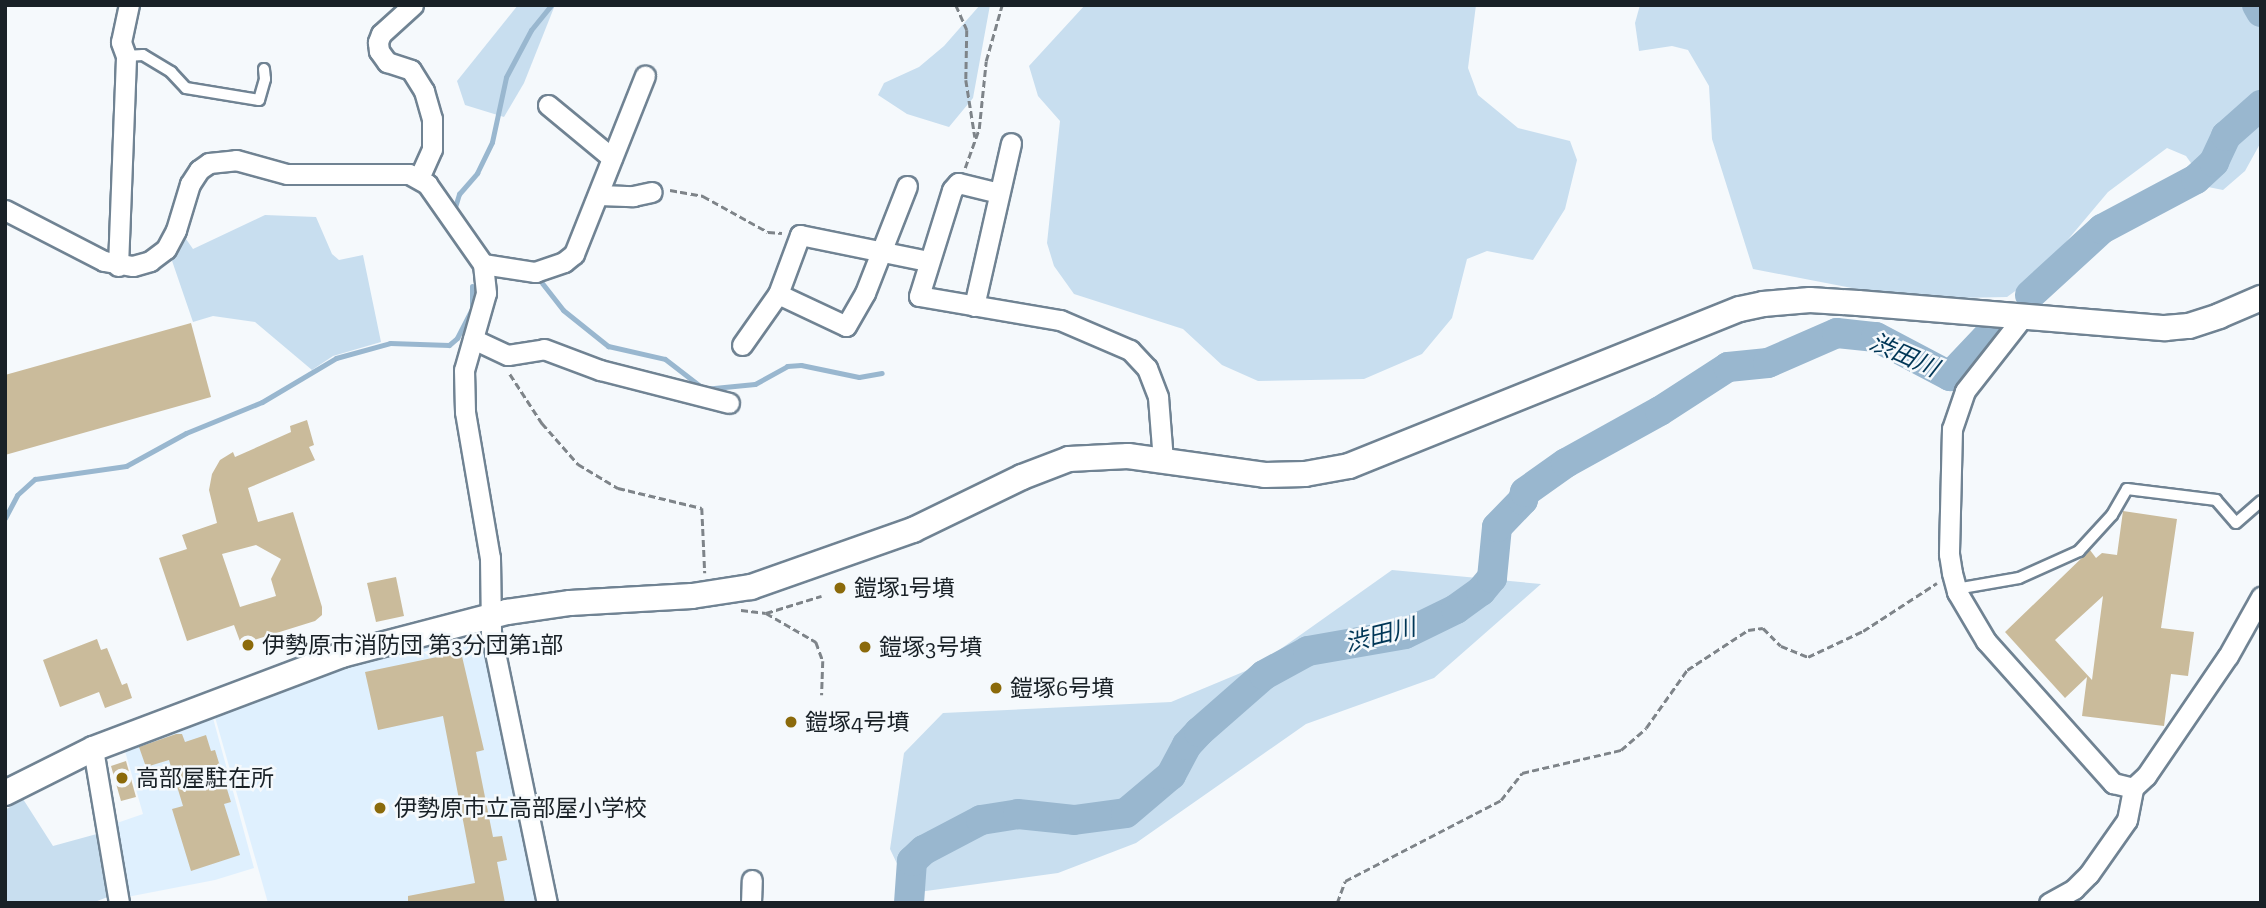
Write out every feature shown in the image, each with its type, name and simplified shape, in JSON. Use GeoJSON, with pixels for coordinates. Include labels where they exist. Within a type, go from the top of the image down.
{"type":"FeatureCollection","features":[{"type":"Feature","properties":{"kind":"street"},"geometry":{"type":"LineString","coordinates":[[118,266],[121,42],[129,5]]}},
{"type":"Feature","properties":{"kind":"street"},"geometry":{"type":"LineString","coordinates":[[413,5],[389,26],[378,42],[387,62],[411,70],[424,90],[432,119],[432,149],[419,178]]}},
{"type":"Feature","properties":{"kind":"street"},"geometry":{"type":"LineString","coordinates":[[483,264],[535,272],[564,262],[578,247],[645,76]]}},
{"type":"Feature","properties":{"kind":"street"},"geometry":{"type":"LineString","coordinates":[[548,105],[612,158]]}},
{"type":"Feature","properties":{"kind":"street"},"geometry":{"type":"LineString","coordinates":[[974,306],[1011,143]]}},
{"type":"Feature","properties":{"kind":"street"},"geometry":{"type":"LineString","coordinates":[[5,209],[118,266],[149,261],[166,248],[176,230],[190,184],[199,170],[209,163],[236,160],[287,174],[409,174],[427,184],[483,264],[486,293],[464,370],[465,412],[487,529],[492,578],[491,616],[501,682],[547,903]]}},
{"type":"Feature","properties":{"kind":"street"},"geometry":{"type":"LineString","coordinates":[[999,192],[958,183],[952,190],[919,296],[1060,320],[1120,344],[1139,357],[1153,379],[1158,397],[1163,461]]}},
{"type":"Feature","properties":{"kind":"street"},"geometry":{"type":"LineString","coordinates":[[778,294],[846,326],[865,293],[906,186]]}},
{"type":"Feature","properties":{"kind":"street"},"geometry":{"type":"LineString","coordinates":[[599,195],[633,196],[652,192]]}},
{"type":"Feature","properties":{"kind":"street"},"geometry":{"type":"LineString","coordinates":[[742,345],[778,294],[800,234],[928,261]]}},
{"type":"Feature","properties":{"kind":"street"},"geometry":{"type":"LineString","coordinates":[[5,793],[93,749],[342,655],[491,616],[570,603],[751,587],[901,534],[1059,462],[1111,455],[1265,475],[1305,474],[1349,466],[1740,309],[1810,300],[2165,328],[2189,326],[2261,298]]}},
{"type":"Feature","properties":{"kind":"street"},"geometry":{"type":"LineString","coordinates":[[2023,317],[1965,391],[1956,409],[1952,443],[1949,554],[1954,581],[1986,640],[2004,661],[2113,783],[2133,788]]}},
{"type":"Feature","properties":{"kind":"street"},"geometry":{"type":"LineString","coordinates":[[473,340],[508,355],[544,349],[600,370],[729,403]]}},
{"type":"Feature","properties":{"kind":"street"},"geometry":{"type":"LineString","coordinates":[[2049,903],[2074,889],[2090,874],[2127,820],[2133,788],[2147,776],[2228,656],[2261,597]]}},
{"type":"Feature","properties":{"kind":"street"},"geometry":{"type":"LineString","coordinates":[[93,749],[119,903]]}},
{"type":"Feature","properties":{"kind":"street"},"geometry":{"type":"LineString","coordinates":[[752,880],[752,903]]}},
{"type":"Feature","properties":{"kind":"lane"},"geometry":{"type":"LineString","coordinates":[[122,68],[143,55],[170,72],[186,88],[259,100],[265,79],[264,69]]}},
{"type":"Feature","properties":{"kind":"lane"},"geometry":{"type":"LineString","coordinates":[[1954,581],[2019,578],[2078,551],[2112,514],[2127,489],[2216,500],[2236,523],[2261,501]]}},
{"type":"Feature","properties":{"kind":"path"},"geometry":{"type":"LineString","coordinates":[[956,5],[967,30],[967,80],[975,141]]}},
{"type":"Feature","properties":{"kind":"path"},"geometry":{"type":"LineString","coordinates":[[958,183],[975,141],[986,61],[1002,5]]}},
{"type":"Feature","properties":{"kind":"path"},"geometry":{"type":"LineString","coordinates":[[652,192],[677,189],[704,196],[768,232],[800,234]]}},
{"type":"Feature","properties":{"kind":"path"},"geometry":{"type":"LineString","coordinates":[[492,348],[542,422],[578,464],[618,488],[702,508],[706,593]]}},
{"type":"Feature","properties":{"kind":"path"},"geometry":{"type":"LineString","coordinates":[[1337,903],[1345,881],[1501,800],[1521,773],[1621,750],[1646,727],[1687,670],[1748,630],[1763,628],[1781,646],[1808,656],[1863,631],[1954,581]]}},
{"type":"Feature","properties":{"kind":"path"},"geometry":{"type":"LineString","coordinates":[[821,596],[766,613],[804,634],[821,649],[822,695]]}},
{"type":"Feature","properties":{"kind":"shaded area"},"geometry":{"type":"Polygon","coordinates":[[[518,5],[555,5],[524,83],[504,117],[465,105],[457,81],[518,5]]]}},
{"type":"Feature","properties":{"kind":"shaded area"},"geometry":{"type":"Polygon","coordinates":[[[980,5],[990,5],[973,98],[949,127],[907,114],[878,95],[884,83],[919,67],[944,46],[980,5]]]}},
{"type":"Feature","properties":{"kind":"shaded area"},"geometry":{"type":"Polygon","coordinates":[[[1085,5],[1476,5],[1468,68],[1478,95],[1518,128],[1570,141],[1577,160],[1565,209],[1533,260],[1487,251],[1467,259],[1452,318],[1422,354],[1364,379],[1258,381],[1222,365],[1183,329],[1074,294],[1054,266],[1047,243],[1060,121],[1038,96],[1029,66],[1085,5]]]}},
{"type":"Feature","properties":{"kind":"shaded area"},"geometry":{"type":"Polygon","coordinates":[[[1640,5],[2261,5],[2261,142],[2245,171],[2223,190],[2208,187],[2186,156],[2167,148],[2108,192],[2039,274],[2007,297],[1909,299],[1753,269],[1712,139],[1709,86],[1688,50],[1672,46],[1639,51],[1635,23],[1640,5]]]}},
{"type":"Feature","properties":{"kind":"shaded area"},"geometry":{"type":"Polygon","coordinates":[[[265,215],[316,217],[332,254],[339,260],[363,255],[381,342],[333,356],[312,370],[255,322],[213,316],[193,322],[169,252],[186,239],[193,249],[265,215]]]}},
{"type":"Feature","properties":{"kind":"shaded area"},"geometry":{"type":"Polygon","coordinates":[[[1392,570],[1541,584],[1434,678],[1306,724],[1136,843],[1058,873],[911,893],[890,849],[904,753],[943,713],[1171,702],[1255,667],[1392,570]]]}},
{"type":"Feature","properties":{"kind":"shaded area","name":"伊勢原市立高部屋小学校"},"geometry":{"type":"Polygon","coordinates":[[[474,636],[485,642],[541,903],[268,903],[215,717],[341,668],[474,636]]]}},
{"type":"Feature","properties":{"kind":"shaded area"},"geometry":{"type":"Polygon","coordinates":[[[213,718],[254,868],[215,880],[122,898],[114,824],[143,814],[125,751],[213,718]]]}},
{"type":"Feature","properties":{"kind":"shaded area"},"geometry":{"type":"Polygon","coordinates":[[[23,799],[53,846],[104,832],[113,895],[92,903],[5,903],[5,810],[23,799]]]}},
{"type":"Feature","properties":{"kind":"building"},"geometry":{"type":"Polygon","coordinates":[[[191,323],[211,397],[5,455],[5,375],[191,323]]]}},
{"type":"Feature","properties":{"kind":"building"},"geometry":{"type":"Polygon","coordinates":[[[307,420],[314,445],[309,447],[315,460],[248,488],[258,522],[293,512],[322,607],[322,615],[315,621],[241,644],[234,625],[187,641],[159,558],[187,549],[182,535],[217,523],[209,490],[212,474],[220,460],[233,452],[235,457],[291,432],[290,426],[307,420]],[[256,545],[222,554],[240,607],[276,596],[271,579],[281,559],[256,545]]]}},
{"type":"Feature","properties":{"kind":"building"},"geometry":{"type":"Polygon","coordinates":[[[2123,511],[2177,519],[2161,628],[2194,632],[2188,676],[2171,674],[2164,726],[2082,716],[2087,677],[2065,698],[2005,632],[2090,550],[2096,558],[2102,553],[2117,555],[2123,511]],[[2103,596],[2055,640],[2092,680],[2103,596]]]}},
{"type":"Feature","properties":{"kind":"building"},"geometry":{"type":"Polygon","coordinates":[[[396,577],[404,616],[376,622],[367,583],[396,577]]]}},
{"type":"Feature","properties":{"kind":"building"},"geometry":{"type":"Polygon","coordinates":[[[97,639],[101,650],[107,648],[122,685],[127,683],[132,698],[105,708],[99,692],[60,707],[43,660],[97,639]]]}},
{"type":"Feature","properties":{"kind":"building"},"geometry":{"type":"Polygon","coordinates":[[[461,652],[484,750],[476,752],[493,837],[502,836],[507,860],[497,862],[505,903],[408,903],[408,896],[475,883],[443,716],[378,730],[365,672],[461,652]]]}},
{"type":"Feature","properties":{"kind":"building"},"geometry":{"type":"Polygon","coordinates":[[[182,734],[185,742],[206,735],[211,751],[215,750],[231,802],[224,804],[240,855],[191,871],[172,809],[183,806],[169,760],[146,767],[139,747],[182,734]]]}},
{"type":"Feature","properties":{"kind":"building","name":"高部屋駐在所"},"geometry":{"type":"Polygon","coordinates":[[[126,761],[136,797],[121,801],[111,766],[126,761]]]}},
{"type":"Feature","properties":{"kind":"waterway"},"geometry":{"type":"LineString","coordinates":[[455,207],[459,194],[477,173],[492,142],[506,77],[531,30],[551,5]]}},
{"type":"Feature","properties":{"kind":"waterway","name":"渋田川"},"geometry":{"type":"LineString","coordinates":[[2257,5],[2261,12]]}},
{"type":"Feature","properties":{"kind":"waterway","name":"渋田川"},"geometry":{"type":"LineString","coordinates":[[2030,295],[2102,229],[2196,179],[2214,162],[2226,136],[2261,105]]}},
{"type":"Feature","properties":{"kind":"waterway"},"geometry":{"type":"LineString","coordinates":[[542,283],[563,310],[608,346],[665,359],[704,389],[755,384],[787,366],[801,365],[859,377],[882,373]]}},
{"type":"Feature","properties":{"kind":"waterway"},"geometry":{"type":"LineString","coordinates":[[5,518],[17,495],[35,479],[126,466],[186,433],[262,402],[336,358],[390,343],[449,345],[457,338],[472,309],[472,286]]}},
{"type":"Feature","properties":{"kind":"waterway","name":"渋田川"},"geometry":{"type":"LineString","coordinates":[[909,903],[912,861],[924,850],[981,820],[1018,814],[1074,820],[1126,813],[1171,775],[1187,745],[1199,732],[1264,675],[1308,651],[1405,634],[1456,609],[1481,591],[1492,578],[1497,527],[1523,500],[1525,492],[1566,463],[1660,411],[1728,367],[1768,363],[1837,333],[1876,337],[1950,376],[1988,336]]}},
{"type":"Feature","properties":{"kind":"place","name":"鎧塚1号墳"},"geometry":{"type":"Point","coordinates":[840,588]}},
{"type":"Feature","properties":{"kind":"place","name":"伊勢原市消防団 第3分団第1部"},"geometry":{"type":"Point","coordinates":[248,645]}},
{"type":"Feature","properties":{"kind":"place","name":"鎧塚3号墳"},"geometry":{"type":"Point","coordinates":[865,647]}},
{"type":"Feature","properties":{"kind":"place","name":"鎧塚6号墳"},"geometry":{"type":"Point","coordinates":[996,688]}},
{"type":"Feature","properties":{"kind":"place","name":"鎧塚4号墳"},"geometry":{"type":"Point","coordinates":[791,722]}},
{"type":"Feature","properties":{"kind":"place","name":"高部屋駐在所"},"geometry":{"type":"Point","coordinates":[122,778]}},
{"type":"Feature","properties":{"kind":"place","name":"伊勢原市立高部屋小学校"},"geometry":{"type":"Point","coordinates":[380,808]}}]}
